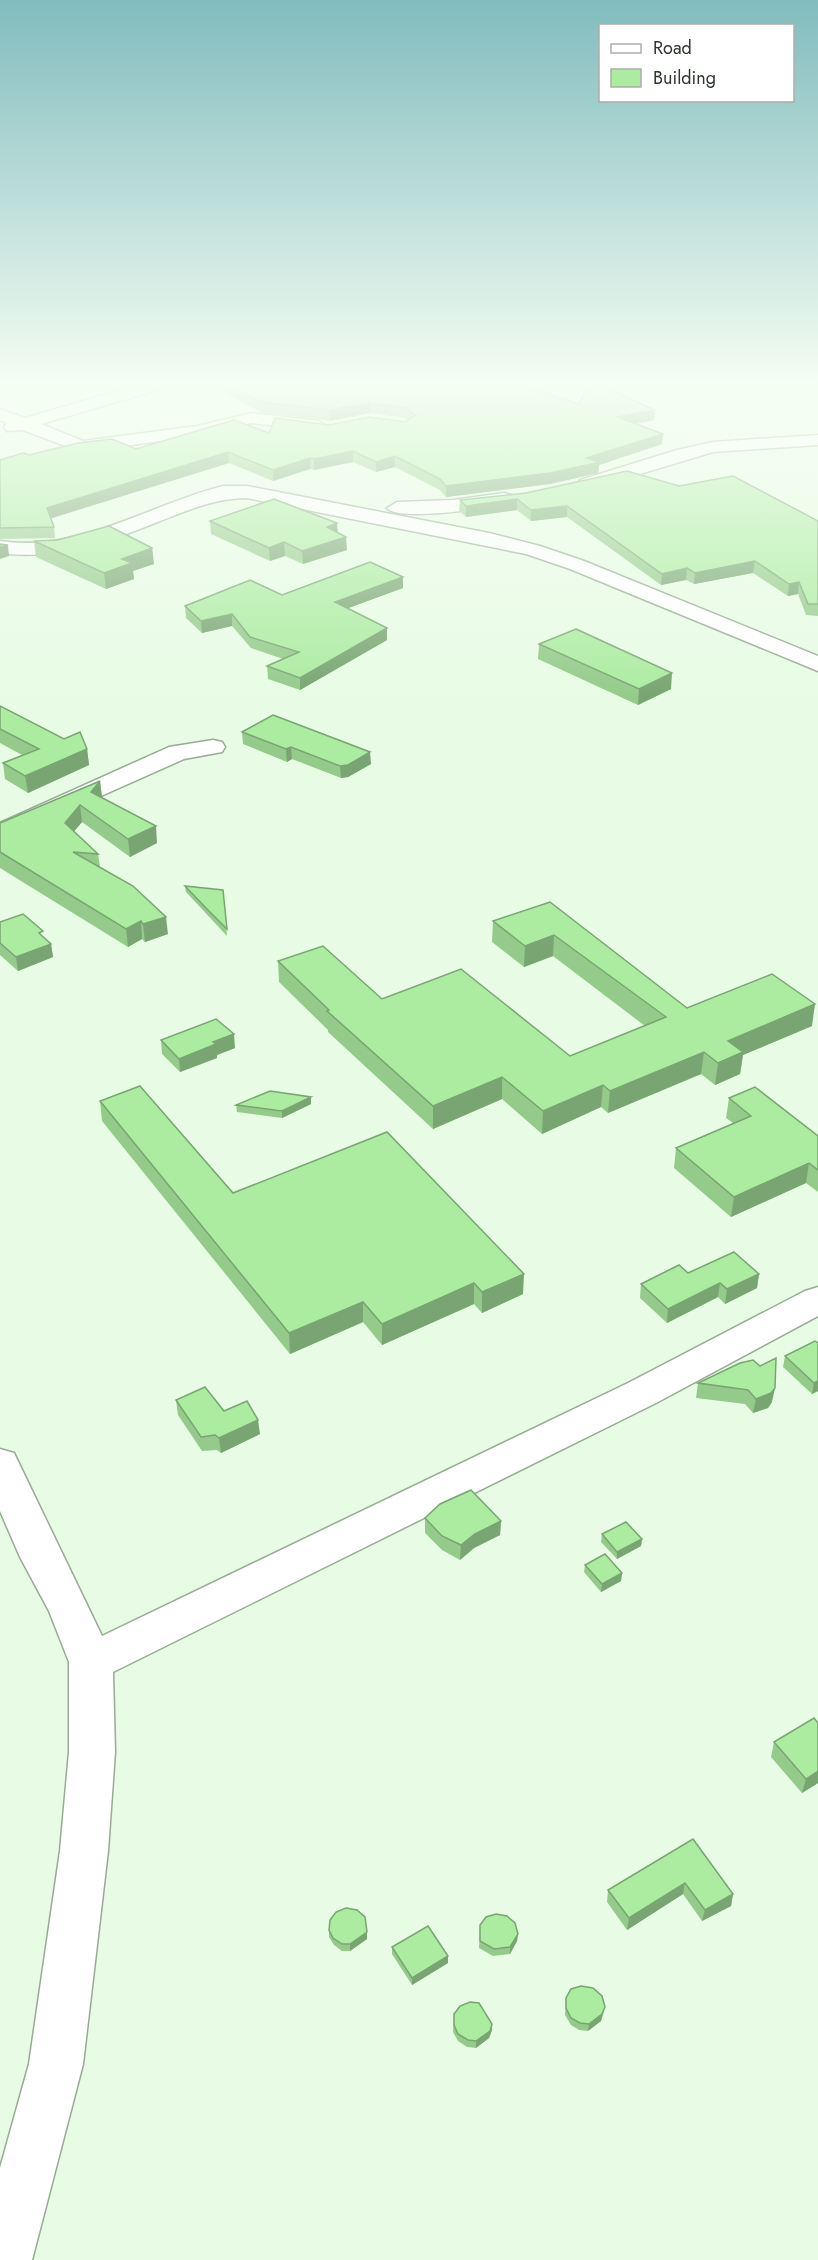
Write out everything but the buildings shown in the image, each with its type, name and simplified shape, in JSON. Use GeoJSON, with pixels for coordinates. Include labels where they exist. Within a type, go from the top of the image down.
{"type":"FeatureCollection","features":[{"type":"Feature","properties":{"kind":"street"},"geometry":{"type":"LineString","coordinates":[[0,547],[36,551],[64,547],[223,492],[247,492],[489,539],[533,550],[577,565],[818,664]]}},
{"type":"Feature","properties":{"kind":"street"},"geometry":{"type":"LineString","coordinates":[[344,510],[453,506],[526,495]]}},
{"type":"Feature","properties":{"kind":"street"},"geometry":{"type":"LineString","coordinates":[[0,833],[178,752],[213,747]]}},
{"type":"Feature","properties":{"kind":"street"},"geometry":{"type":"LineString","coordinates":[[91,1662],[642,1393],[818,1300]]}},
{"type":"Feature","properties":{"kind":"street"},"geometry":{"type":"LineString","coordinates":[[0,1464],[41,1557],[69,1607],[91,1662],[92,1752],[84,1851],[56,2064],[3,2260]]}}]}
